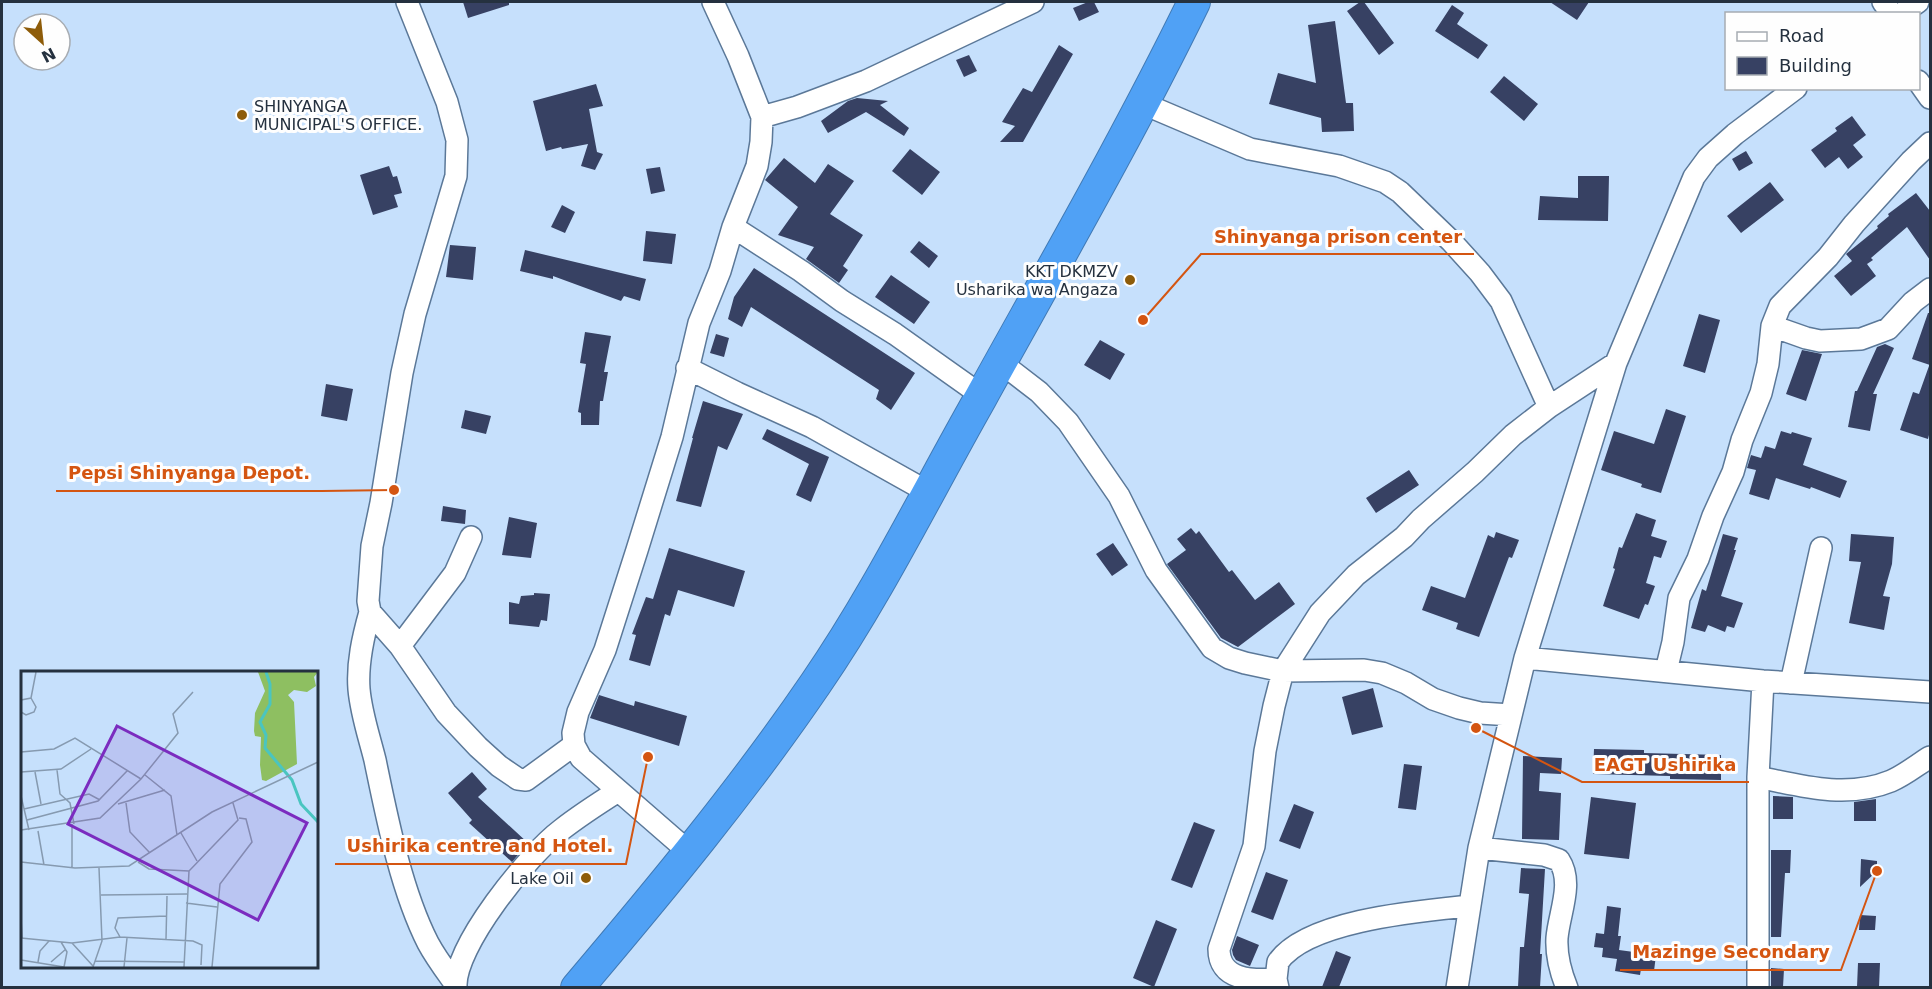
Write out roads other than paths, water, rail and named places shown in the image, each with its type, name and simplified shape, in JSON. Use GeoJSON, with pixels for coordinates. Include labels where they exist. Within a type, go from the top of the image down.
{"type":"FeatureCollection","features":[{"type":"Feature","properties":{"kind":"highway"},"geometry":{"type":"LineString","coordinates":[[577,987],[689,852],[760,760],[816,682],[883,577],[981,395],[1144,104],[1194,2]]}},
{"type":"Feature","properties":{"kind":"street"},"geometry":{"type":"LineString","coordinates":[[407,2],[447,102],[457,140],[456,176],[415,314],[402,373],[372,546],[369,581],[370,612],[364,636],[359,686],[363,718],[410,903],[428,943],[456,986]]}},
{"type":"Feature","properties":{"kind":"street"},"geometry":{"type":"LineString","coordinates":[[689,852],[581,758],[574,745],[573,733],[578,712],[604,650],[672,437],[699,323],[757,166],[762,117],[738,56],[713,2]]}},
{"type":"Feature","properties":{"kind":"street"},"geometry":{"type":"LineString","coordinates":[[762,117],[797,107],[866,81],[1033,2]]}},
{"type":"Feature","properties":{"kind":"street"},"geometry":{"type":"LineString","coordinates":[[1904,12],[1918,2]]}},
{"type":"Feature","properties":{"kind":"street"},"geometry":{"type":"LineString","coordinates":[[1920,84],[1930,98]]}},
{"type":"Feature","properties":{"kind":"street"},"geometry":{"type":"LineString","coordinates":[[1457,987],[1479,848],[1510,715],[1616,363],[1694,177],[1708,158],[1735,134],[1793,90]]}},
{"type":"Feature","properties":{"kind":"street"},"geometry":{"type":"LineString","coordinates":[[1144,104],[1250,149],[1339,166],[1385,182],[1400,192],[1467,258],[1501,301],[1549,407]]}},
{"type":"Feature","properties":{"kind":"street"},"geometry":{"type":"LineString","coordinates":[[1666,671],[1673,642],[1679,598],[1698,559],[1761,393],[1768,364],[1772,326],[1780,306],[1828,257],[1854,224],[1930,143]]}},
{"type":"Feature","properties":{"kind":"street"},"geometry":{"type":"LineString","coordinates":[[733,227],[895,334],[981,395]]}},
{"type":"Feature","properties":{"kind":"street"},"geometry":{"type":"LineString","coordinates":[[1772,326],[1820,341],[1861,339],[1888,329],[1913,302],[1930,289]]}},
{"type":"Feature","properties":{"kind":"street"},"geometry":{"type":"LineString","coordinates":[[1000,362],[1040,392],[1068,422],[1119,496],[1156,570],[1212,648],[1229,658],[1283,672],[1364,670],[1382,673],[1406,683],[1433,699],[1459,708],[1480,713],[1510,715]]}},
{"type":"Feature","properties":{"kind":"street"},"geometry":{"type":"LineString","coordinates":[[1469,906],[1429,910],[1360,922],[1309,937],[1281,957],[1278,962],[1277,983],[1258,981],[1229,972],[1219,958],[1219,949],[1254,846],[1260,812],[1265,751],[1283,672],[1320,613],[1356,575],[1404,537],[1420,519],[1514,435],[1549,407],[1616,363]]}},
{"type":"Feature","properties":{"kind":"street"},"geometry":{"type":"LineString","coordinates":[[687,368],[812,427],[928,492]]}},
{"type":"Feature","properties":{"kind":"street"},"geometry":{"type":"LineString","coordinates":[[400,646],[455,573],[471,537]]}},
{"type":"Feature","properties":{"kind":"street"},"geometry":{"type":"LineString","coordinates":[[1791,683],[1821,548]]}},
{"type":"Feature","properties":{"kind":"street"},"geometry":{"type":"LineString","coordinates":[[370,612],[400,646],[446,713],[478,747],[518,779],[526,780],[532,777],[574,745]]}},
{"type":"Feature","properties":{"kind":"street"},"geometry":{"type":"LineString","coordinates":[[1526,658],[1763,681],[1930,692]]}},
{"type":"Feature","properties":{"kind":"street"},"geometry":{"type":"LineString","coordinates":[[1758,987],[1758,777],[1763,681]]}},
{"type":"Feature","properties":{"kind":"street"},"geometry":{"type":"LineString","coordinates":[[1758,777],[1804,787],[1855,790],[1889,782],[1930,757]]}},
{"type":"Feature","properties":{"kind":"street"},"geometry":{"type":"LineString","coordinates":[[456,986],[457,971],[467,948],[482,922],[512,882],[560,831],[618,790]]}},
{"type":"Feature","properties":{"kind":"street"},"geometry":{"type":"LineString","coordinates":[[1479,848],[1544,855],[1559,860],[1565,874],[1566,887],[1557,938],[1557,955],[1567,987]]}},
{"type":"Feature","properties":{"kind":"place","name":"SHINYANGA MUNICIPAL'S OFFICE."},"geometry":{"type":"Point","coordinates":[242,115]}},
{"type":"Feature","properties":{"kind":"place","name":"KKT DKMZV Usharika wa Angaza"},"geometry":{"type":"Point","coordinates":[1130,280]}},
{"type":"Feature","properties":{"kind":"place","name":"Shinyanga prison center"},"geometry":{"type":"Point","coordinates":[1143,320]}},
{"type":"Feature","properties":{"kind":"place","name":"Pepsi Shinyanga Depot."},"geometry":{"type":"Point","coordinates":[394,490]}},
{"type":"Feature","properties":{"kind":"place","name":"EAGT Ushirika"},"geometry":{"type":"Point","coordinates":[1476,728]}},
{"type":"Feature","properties":{"kind":"place","name":"Ushirika centre and Hotel."},"geometry":{"type":"Point","coordinates":[648,757]}},
{"type":"Feature","properties":{"kind":"place","name":"Mazinge Secondary"},"geometry":{"type":"Point","coordinates":[1877,871]}},
{"type":"Feature","properties":{"kind":"place","name":"Lake Oil"},"geometry":{"type":"Point","coordinates":[586,878]}}]}
